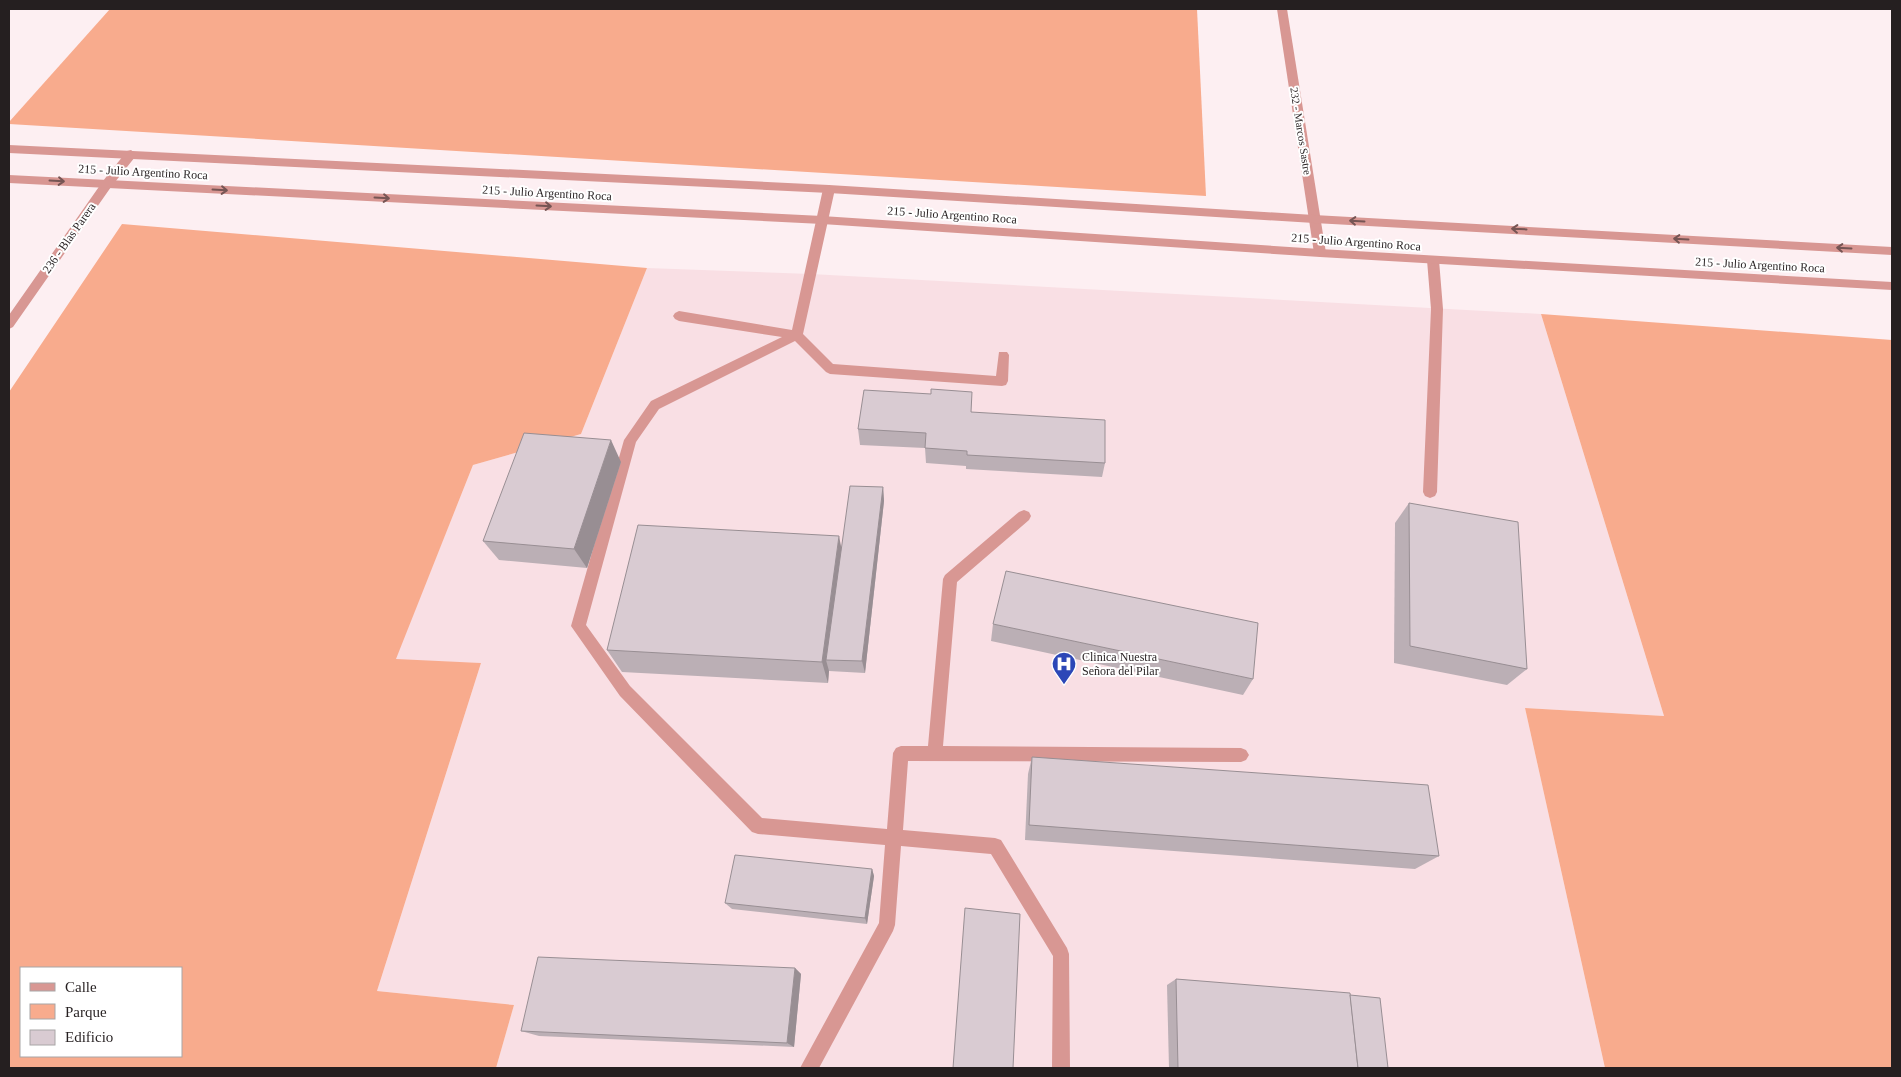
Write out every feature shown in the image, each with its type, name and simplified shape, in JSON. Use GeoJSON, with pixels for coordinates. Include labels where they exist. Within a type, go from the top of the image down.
{"type":"FeatureCollection","features":[{"type":"Feature","properties":{"kind":"street","name":"232 - Marcos Sastre"},"geometry":{"type":"LineString","coordinates":[[1282,9],[1320,253]]}},
{"type":"Feature","properties":{"kind":"street","name":"215 - Julio Argentino Roca"},"geometry":{"type":"LineString","coordinates":[[9,149],[829,189],[1314,219],[1892,251]]}},
{"type":"Feature","properties":{"kind":"street","name":"236 - Blas Parera"},"geometry":{"type":"LineString","coordinates":[[9,324],[107,184],[131,154]]}},
{"type":"Feature","properties":{"kind":"street","name":"215 - Julio Argentino Roca"},"geometry":{"type":"LineString","coordinates":[[9,179],[822,220],[1433,260],[1892,286]]}},
{"type":"Feature","properties":{"kind":"street"},"geometry":{"type":"LineString","coordinates":[[797,335],[829,189]]}},
{"type":"Feature","properties":{"kind":"street"},"geometry":{"type":"LineString","coordinates":[[1430,492],[1437,309],[1433,260]]}},
{"type":"Feature","properties":{"kind":"street"},"geometry":{"type":"LineString","coordinates":[[678,316],[797,335],[830,369],[1002,381],[1003,355]]}},
{"type":"Feature","properties":{"kind":"street"},"geometry":{"type":"LineString","coordinates":[[797,335],[655,405],[630,440],[578,626],[625,691],[758,826],[995,846],[1061,954],[1061,1068]]}},
{"type":"Feature","properties":{"kind":"street"},"geometry":{"type":"LineString","coordinates":[[935,754],[950,579],[1024,516]]}},
{"type":"Feature","properties":{"kind":"street"},"geometry":{"type":"LineString","coordinates":[[809,1068],[888,925],[901,753],[1241,755]]}},
{"type":"Feature","properties":{"kind":"shaded area","name":"Clinica Nuestra Señora del Pilar"},"geometry":{"type":"Polygon","coordinates":[[[647,268],[811,274],[1541,314],[1664,716],[1525,708],[1605,1068],[496,1068],[514,1005],[377,991],[481,663],[395,660],[473,465],[581,434],[647,268]]]}},
{"type":"Feature","properties":{"kind":"green space"},"geometry":{"type":"Polygon","coordinates":[[[110,9],[1197,9],[1206,196],[9,124],[110,9]]]}},
{"type":"Feature","properties":{"kind":"green space"},"geometry":{"type":"Polygon","coordinates":[[[122,224],[647,268],[581,434],[473,465],[396,659],[481,663],[377,991],[514,1005],[496,1068],[9,1068],[9,392],[122,224]]]}},
{"type":"Feature","properties":{"kind":"green space"},"geometry":{"type":"Polygon","coordinates":[[[1541,314],[1892,340],[1892,1068],[1605,1068],[1525,708],[1664,716],[1541,314]]]}},
{"type":"Feature","properties":{"kind":"building"},"geometry":{"type":"Polygon","coordinates":[[[931,389],[972,392],[971,412],[1105,420],[1105,463],[967,455],[967,451],[925,448],[926,433],[858,429],[864,390],[931,394],[931,389]]]}},
{"type":"Feature","properties":{"kind":"building"},"geometry":{"type":"Polygon","coordinates":[[[524,433],[611,440],[574,549],[483,541],[524,433]]]}},
{"type":"Feature","properties":{"kind":"building"},"geometry":{"type":"Polygon","coordinates":[[[850,486],[883,487],[862,661],[826,660],[850,486]]]}},
{"type":"Feature","properties":{"kind":"building"},"geometry":{"type":"Polygon","coordinates":[[[1409,503],[1518,522],[1527,669],[1410,646],[1409,503]]]}},
{"type":"Feature","properties":{"kind":"building"},"geometry":{"type":"Polygon","coordinates":[[[638,525],[839,536],[822,662],[607,650],[638,525]]]}},
{"type":"Feature","properties":{"kind":"building"},"geometry":{"type":"Polygon","coordinates":[[[1006,571],[1258,623],[1253,679],[993,624],[1006,571]]]}},
{"type":"Feature","properties":{"kind":"building"},"geometry":{"type":"Polygon","coordinates":[[[1032,757],[1428,785],[1439,856],[1029,825],[1032,757]]]}},
{"type":"Feature","properties":{"kind":"building"},"geometry":{"type":"Polygon","coordinates":[[[735,855],[872,869],[865,918],[725,903],[735,855]]]}},
{"type":"Feature","properties":{"kind":"building"},"geometry":{"type":"Polygon","coordinates":[[[965,908],[1020,914],[1013,1068],[953,1068],[965,908]]]}},
{"type":"Feature","properties":{"kind":"building"},"geometry":{"type":"Polygon","coordinates":[[[538,957],[795,968],[787,1043],[521,1031],[538,957]]]}},
{"type":"Feature","properties":{"kind":"building"},"geometry":{"type":"Polygon","coordinates":[[[1176,979],[1350,993],[1358,1068],[1178,1068],[1176,979]]]}},
{"type":"Feature","properties":{"kind":"building"},"geometry":{"type":"Polygon","coordinates":[[[1350,995],[1380,998],[1388,1068],[1358,1068],[1350,995]]]}},
{"type":"Feature","properties":{"kind":"place","name":"Clinica Nuestra Señora del Pilar"},"geometry":{"type":"Point","coordinates":[1064,685]}}]}
